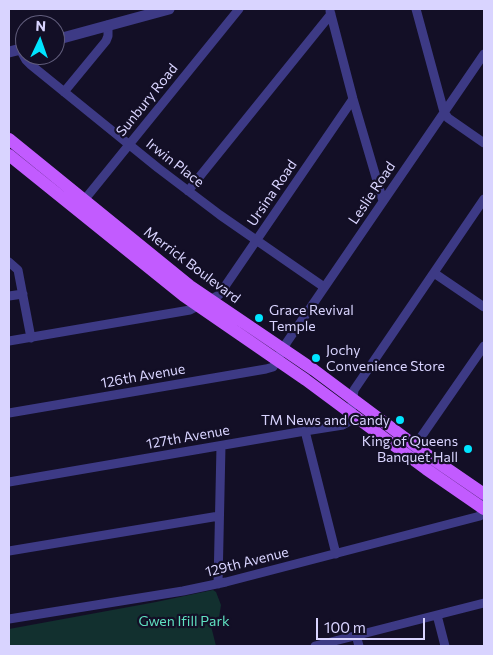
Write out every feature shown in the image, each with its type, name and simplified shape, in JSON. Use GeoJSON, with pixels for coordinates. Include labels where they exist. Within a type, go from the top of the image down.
{"type":"FeatureCollection","features":[{"type":"Feature","properties":{"kind":"main road","name":"Merrick Boulevard"},"geometry":{"type":"LineString","coordinates":[[9,140],[167,283],[198,306],[353,399],[412,451],[484,506]]}},
{"type":"Feature","properties":{"kind":"main road","name":"Merrick Boulevard"},"geometry":{"type":"LineString","coordinates":[[9,155],[210,300],[280,354],[351,413],[484,494]]}},
{"type":"Feature","properties":{"kind":"street","name":"Sunbury Road"},"geometry":{"type":"LineString","coordinates":[[80,205],[239,9]]}},
{"type":"Feature","properties":{"kind":"street"},"geometry":{"type":"LineString","coordinates":[[416,9],[444,112],[448,118],[484,143]]}},
{"type":"Feature","properties":{"kind":"street"},"geometry":{"type":"LineString","coordinates":[[65,37],[162,10]]}},
{"type":"Feature","properties":{"kind":"street"},"geometry":{"type":"LineString","coordinates":[[330,12],[383,201]]}},
{"type":"Feature","properties":{"kind":"street"},"geometry":{"type":"LineString","coordinates":[[188,191],[330,12]]}},
{"type":"Feature","properties":{"kind":"street"},"geometry":{"type":"LineString","coordinates":[[64,92],[106,41],[108,25]]}},
{"type":"Feature","properties":{"kind":"street","name":"Leslie Road"},"geometry":{"type":"LineString","coordinates":[[280,354],[484,54]]}},
{"type":"Feature","properties":{"kind":"street","name":"Irwin Place"},"geometry":{"type":"LineString","coordinates":[[31,65],[188,191],[324,287]]}},
{"type":"Feature","properties":{"kind":"street","name":"Ursina Road"},"geometry":{"type":"LineString","coordinates":[[9,341],[190,310],[219,295],[353,98]]}},
{"type":"Feature","properties":{"kind":"street"},"geometry":{"type":"LineString","coordinates":[[351,413],[354,390],[484,199]]}},
{"type":"Feature","properties":{"kind":"street"},"geometry":{"type":"LineString","coordinates":[[9,262],[18,270],[31,338]]}},
{"type":"Feature","properties":{"kind":"street"},"geometry":{"type":"LineString","coordinates":[[434,273],[484,308]]}},
{"type":"Feature","properties":{"kind":"street"},"geometry":{"type":"LineString","coordinates":[[9,296],[23,294]]}},
{"type":"Feature","properties":{"kind":"street"},"geometry":{"type":"LineString","coordinates":[[412,451],[484,346]]}},
{"type":"Feature","properties":{"kind":"street","name":"126th Avenue"},"geometry":{"type":"LineString","coordinates":[[9,413],[266,369],[273,367],[280,354]]}},
{"type":"Feature","properties":{"kind":"street","name":"127th Avenue"},"geometry":{"type":"LineString","coordinates":[[9,482],[343,424],[348,422],[351,413]]}},
{"type":"Feature","properties":{"kind":"street"},"geometry":{"type":"LineString","coordinates":[[305,431],[336,554]]}},
{"type":"Feature","properties":{"kind":"street"},"geometry":{"type":"LineString","coordinates":[[218,584],[221,446]]}},
{"type":"Feature","properties":{"kind":"street","name":"129th Avenue"},"geometry":{"type":"LineString","coordinates":[[9,619],[218,584],[480,516],[484,506]]}},
{"type":"Feature","properties":{"kind":"street"},"geometry":{"type":"LineString","coordinates":[[9,551],[219,516]]}},
{"type":"Feature","properties":{"kind":"street"},"geometry":{"type":"LineString","coordinates":[[315,646],[484,603]]}},
{"type":"Feature","properties":{"kind":"street"},"geometry":{"type":"LineString","coordinates":[[437,615],[445,646]]}},
{"type":"Feature","properties":{"kind":"street"},"geometry":{"type":"LineString","coordinates":[[356,636],[359,646]]}},
{"type":"Feature","properties":{"kind":"green space","name":"Gwen Ifill Park"},"geometry":{"type":"Polygon","coordinates":[[[213,590],[216,592],[221,605],[218,624],[211,626],[216,646],[9,646],[9,629],[213,590]]]}},
{"type":"Feature","properties":{"kind":"place","name":"Grace Revival Temple"},"geometry":{"type":"Point","coordinates":[259,318]}},
{"type":"Feature","properties":{"kind":"place","name":"Jochy Convenience Store"},"geometry":{"type":"Point","coordinates":[316,358]}},
{"type":"Feature","properties":{"kind":"place","name":"TM News and Candy"},"geometry":{"type":"Point","coordinates":[400,420]}},
{"type":"Feature","properties":{"kind":"place","name":"King of Queens Banquet Hall"},"geometry":{"type":"Point","coordinates":[468,449]}}]}
